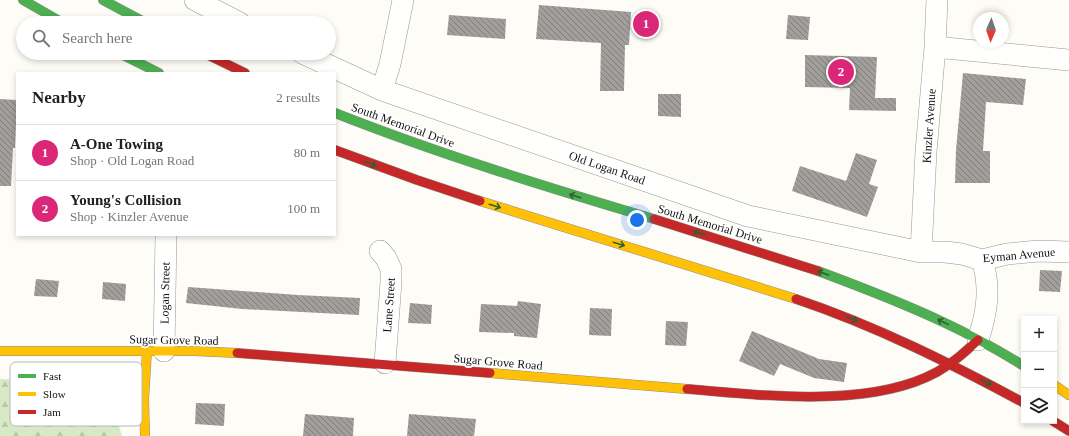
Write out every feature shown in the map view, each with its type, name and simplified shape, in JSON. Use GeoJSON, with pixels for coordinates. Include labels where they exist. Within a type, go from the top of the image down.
{"type":"FeatureCollection","features":[{"type":"Feature","properties":{"kind":"main road"},"geometry":{"type":"LineString","coordinates":[[22,0],[51,16]]}},
{"type":"Feature","properties":{"kind":"main road"},"geometry":{"type":"LineString","coordinates":[[103,0],[133,16]]}},
{"type":"Feature","properties":{"kind":"main road"},"geometry":{"type":"LineString","coordinates":[[133,60],[157,72]]}},
{"type":"Feature","properties":{"kind":"main road"},"geometry":{"type":"LineString","coordinates":[[218,60],[243,72]]}},
{"type":"Feature","properties":{"kind":"main road","name":"South Memorial Drive"},"geometry":{"type":"LineString","coordinates":[[336,112],[446,155],[543,186],[763,252],[847,281],[920,311],[978,340],[1021,364]]}},
{"type":"Feature","properties":{"kind":"main road"},"geometry":{"type":"LineString","coordinates":[[336,150],[457,194],[749,283],[834,312],[892,336],[952,364],[1021,401]]}},
{"type":"Feature","properties":{"kind":"main road","name":"Sugar Grove Road"},"geometry":{"type":"LineString","coordinates":[[0,351],[155,351],[270,355],[384,363],[768,396],[817,397],[852,395],[895,387],[926,377],[952,364],[968,352],[978,340]]}},
{"type":"Feature","properties":{"kind":"main road"},"geometry":{"type":"LineString","coordinates":[[145,436],[144,399],[155,351]]}},
{"type":"Feature","properties":{"kind":"main road"},"geometry":{"type":"LineString","coordinates":[[1057,387],[1069,395]]}},
{"type":"Feature","properties":{"kind":"main road"},"geometry":{"type":"LineString","coordinates":[[1057,424],[1069,431]]}},
{"type":"Feature","properties":{"kind":"street"},"geometry":{"type":"LineString","coordinates":[[195,0],[226,16]]}},
{"type":"Feature","properties":{"kind":"street"},"geometry":{"type":"LineString","coordinates":[[382,90],[390,64],[403,0]]}},
{"type":"Feature","properties":{"kind":"street","name":"Kinzler Avenue"},"geometry":{"type":"LineString","coordinates":[[921,252],[926,152],[935,47],[937,0]]}},
{"type":"Feature","properties":{"kind":"street"},"geometry":{"type":"LineString","coordinates":[[935,47],[1069,60]]}},
{"type":"Feature","properties":{"kind":"street","name":"Old Logan Road"},"geometry":{"type":"LineString","coordinates":[[317,60],[382,90],[748,216],[921,252]]}},
{"type":"Feature","properties":{"kind":"street","name":"Logan Street"},"geometry":{"type":"LineString","coordinates":[[155,351],[166,236]]}},
{"type":"Feature","properties":{"kind":"street","name":"Lane Street"},"geometry":{"type":"LineString","coordinates":[[380,250],[391,269],[384,363]]}},
{"type":"Feature","properties":{"kind":"street","name":"Eyman Avenue"},"geometry":{"type":"LineString","coordinates":[[921,252],[962,254],[982,260],[1007,254],[1038,251],[1069,252]]}},
{"type":"Feature","properties":{"kind":"street"},"geometry":{"type":"LineString","coordinates":[[978,340],[985,320],[987,290],[985,269],[982,260]]}},
{"type":"Feature","properties":{"kind":"green space"},"geometry":{"type":"Polygon","coordinates":[[[0,379],[10,379],[10,426],[119,426],[122,436],[0,436],[0,379]]]}},
{"type":"Feature","properties":{"kind":"building"},"geometry":{"type":"Polygon","coordinates":[[[539,5],[631,12],[629,45],[625,45],[624,91],[600,91],[601,43],[536,39],[539,5]]]}},
{"type":"Feature","properties":{"kind":"building"},"geometry":{"type":"Polygon","coordinates":[[[449,15],[506,19],[505,39],[447,35],[449,15]]]}},
{"type":"Feature","properties":{"kind":"building"},"geometry":{"type":"Polygon","coordinates":[[[788,15],[810,17],[808,40],[786,39],[788,15]]]}},
{"type":"Feature","properties":{"kind":"building"},"geometry":{"type":"Polygon","coordinates":[[[805,55],[877,57],[875,98],[896,98],[896,111],[849,110],[850,88],[805,87],[805,55]]]}},
{"type":"Feature","properties":{"kind":"building"},"geometry":{"type":"Polygon","coordinates":[[[963,73],[1026,79],[1023,105],[986,102],[983,151],[990,151],[990,183],[955,183],[956,150],[963,73]]]}},
{"type":"Feature","properties":{"kind":"building"},"geometry":{"type":"Polygon","coordinates":[[[658,94],[681,94],[681,117],[658,116],[658,94]]]}},
{"type":"Feature","properties":{"kind":"building"},"geometry":{"type":"Polygon","coordinates":[[[0,99],[16,100],[15,148],[13,148],[11,186],[0,186],[0,99]]]}},
{"type":"Feature","properties":{"kind":"building"},"geometry":{"type":"Polygon","coordinates":[[[856,153],[877,160],[869,184],[878,187],[867,217],[792,191],[800,166],[846,181],[856,153]]]}},
{"type":"Feature","properties":{"kind":"building"},"geometry":{"type":"Polygon","coordinates":[[[1040,270],[1062,271],[1060,292],[1039,291],[1040,270]]]}},
{"type":"Feature","properties":{"kind":"building"},"geometry":{"type":"Polygon","coordinates":[[[36,279],[59,281],[57,297],[34,296],[36,279]]]}},
{"type":"Feature","properties":{"kind":"building"},"geometry":{"type":"Polygon","coordinates":[[[103,282],[126,284],[125,301],[102,299],[103,282]]]}},
{"type":"Feature","properties":{"kind":"building"},"geometry":{"type":"Polygon","coordinates":[[[188,287],[360,298],[359,315],[242,309],[186,303],[188,287]]]}},
{"type":"Feature","properties":{"kind":"building"},"geometry":{"type":"Polygon","coordinates":[[[518,301],[541,304],[537,338],[514,336],[514,333],[479,332],[481,304],[517,306],[518,301]]]}},
{"type":"Feature","properties":{"kind":"building"},"geometry":{"type":"Polygon","coordinates":[[[410,303],[432,305],[431,324],[408,323],[410,303]]]}},
{"type":"Feature","properties":{"kind":"building"},"geometry":{"type":"Polygon","coordinates":[[[590,308],[612,309],[611,336],[589,335],[590,308]]]}},
{"type":"Feature","properties":{"kind":"building"},"geometry":{"type":"Polygon","coordinates":[[[666,321],[688,322],[686,346],[665,345],[666,321]]]}},
{"type":"Feature","properties":{"kind":"building"},"geometry":{"type":"Polygon","coordinates":[[[752,331],[819,359],[847,363],[844,382],[814,378],[780,364],[774,376],[739,361],[752,331]]]}},
{"type":"Feature","properties":{"kind":"building"},"geometry":{"type":"Polygon","coordinates":[[[196,403],[225,404],[224,426],[195,424],[196,403]]]}},
{"type":"Feature","properties":{"kind":"building"},"geometry":{"type":"Polygon","coordinates":[[[305,414],[354,418],[353,436],[303,436],[305,414]]]}},
{"type":"Feature","properties":{"kind":"building"},"geometry":{"type":"Polygon","coordinates":[[[409,414],[476,419],[474,436],[407,436],[409,414]]]}},
{"type":"Feature","properties":{"kind":"traffic: fast"},"geometry":{"type":"LineString","coordinates":[[23,0],[51,16]]}},
{"type":"Feature","properties":{"kind":"traffic: fast"},"geometry":{"type":"LineString","coordinates":[[103,0],[133,16]]}},
{"type":"Feature","properties":{"kind":"traffic: fast"},"geometry":{"type":"LineString","coordinates":[[133,60],[157,72]]}},
{"type":"Feature","properties":{"kind":"traffic: fast"},"geometry":{"type":"LineString","coordinates":[[336,113],[493,169],[654,219]]}},
{"type":"Feature","properties":{"kind":"traffic: fast"},"geometry":{"type":"LineString","coordinates":[[818,271],[882,295],[928,315],[974,337],[1021,364]]}},
{"type":"Feature","properties":{"kind":"traffic: slow"},"geometry":{"type":"LineString","coordinates":[[480,201],[796,299]]}},
{"type":"Feature","properties":{"kind":"traffic: slow"},"geometry":{"type":"LineString","coordinates":[[0,351],[194,351],[237,353]]}},
{"type":"Feature","properties":{"kind":"traffic: slow"},"geometry":{"type":"LineString","coordinates":[[145,436],[144,399],[147,351]]}},
{"type":"Feature","properties":{"kind":"traffic: slow"},"geometry":{"type":"LineString","coordinates":[[490,373],[687,389]]}},
{"type":"Feature","properties":{"kind":"traffic: slow"},"geometry":{"type":"LineString","coordinates":[[1057,387],[1069,395]]}},
{"type":"Feature","properties":{"kind":"traffic: jam"},"geometry":{"type":"LineString","coordinates":[[218,60],[243,72]]}},
{"type":"Feature","properties":{"kind":"traffic: jam"},"geometry":{"type":"LineString","coordinates":[[336,150],[480,201]]}},
{"type":"Feature","properties":{"kind":"traffic: jam"},"geometry":{"type":"LineString","coordinates":[[654,219],[818,271]]}},
{"type":"Feature","properties":{"kind":"traffic: jam"},"geometry":{"type":"LineString","coordinates":[[796,299],[884,333],[1021,401]]}},
{"type":"Feature","properties":{"kind":"traffic: jam"},"geometry":{"type":"LineString","coordinates":[[687,389],[815,397],[880,391],[910,384],[943,369],[978,340]]}},
{"type":"Feature","properties":{"kind":"traffic: jam"},"geometry":{"type":"LineString","coordinates":[[237,353],[490,373]]}},
{"type":"Feature","properties":{"kind":"traffic: jam"},"geometry":{"type":"LineString","coordinates":[[1057,424],[1069,431]]}},
{"type":"Feature","properties":{"kind":"place","name":"A-One Towing"},"geometry":{"type":"Point","coordinates":[646,24]}},
{"type":"Feature","properties":{"kind":"place","name":"Young's Collision"},"geometry":{"type":"Point","coordinates":[841,72]}}]}
